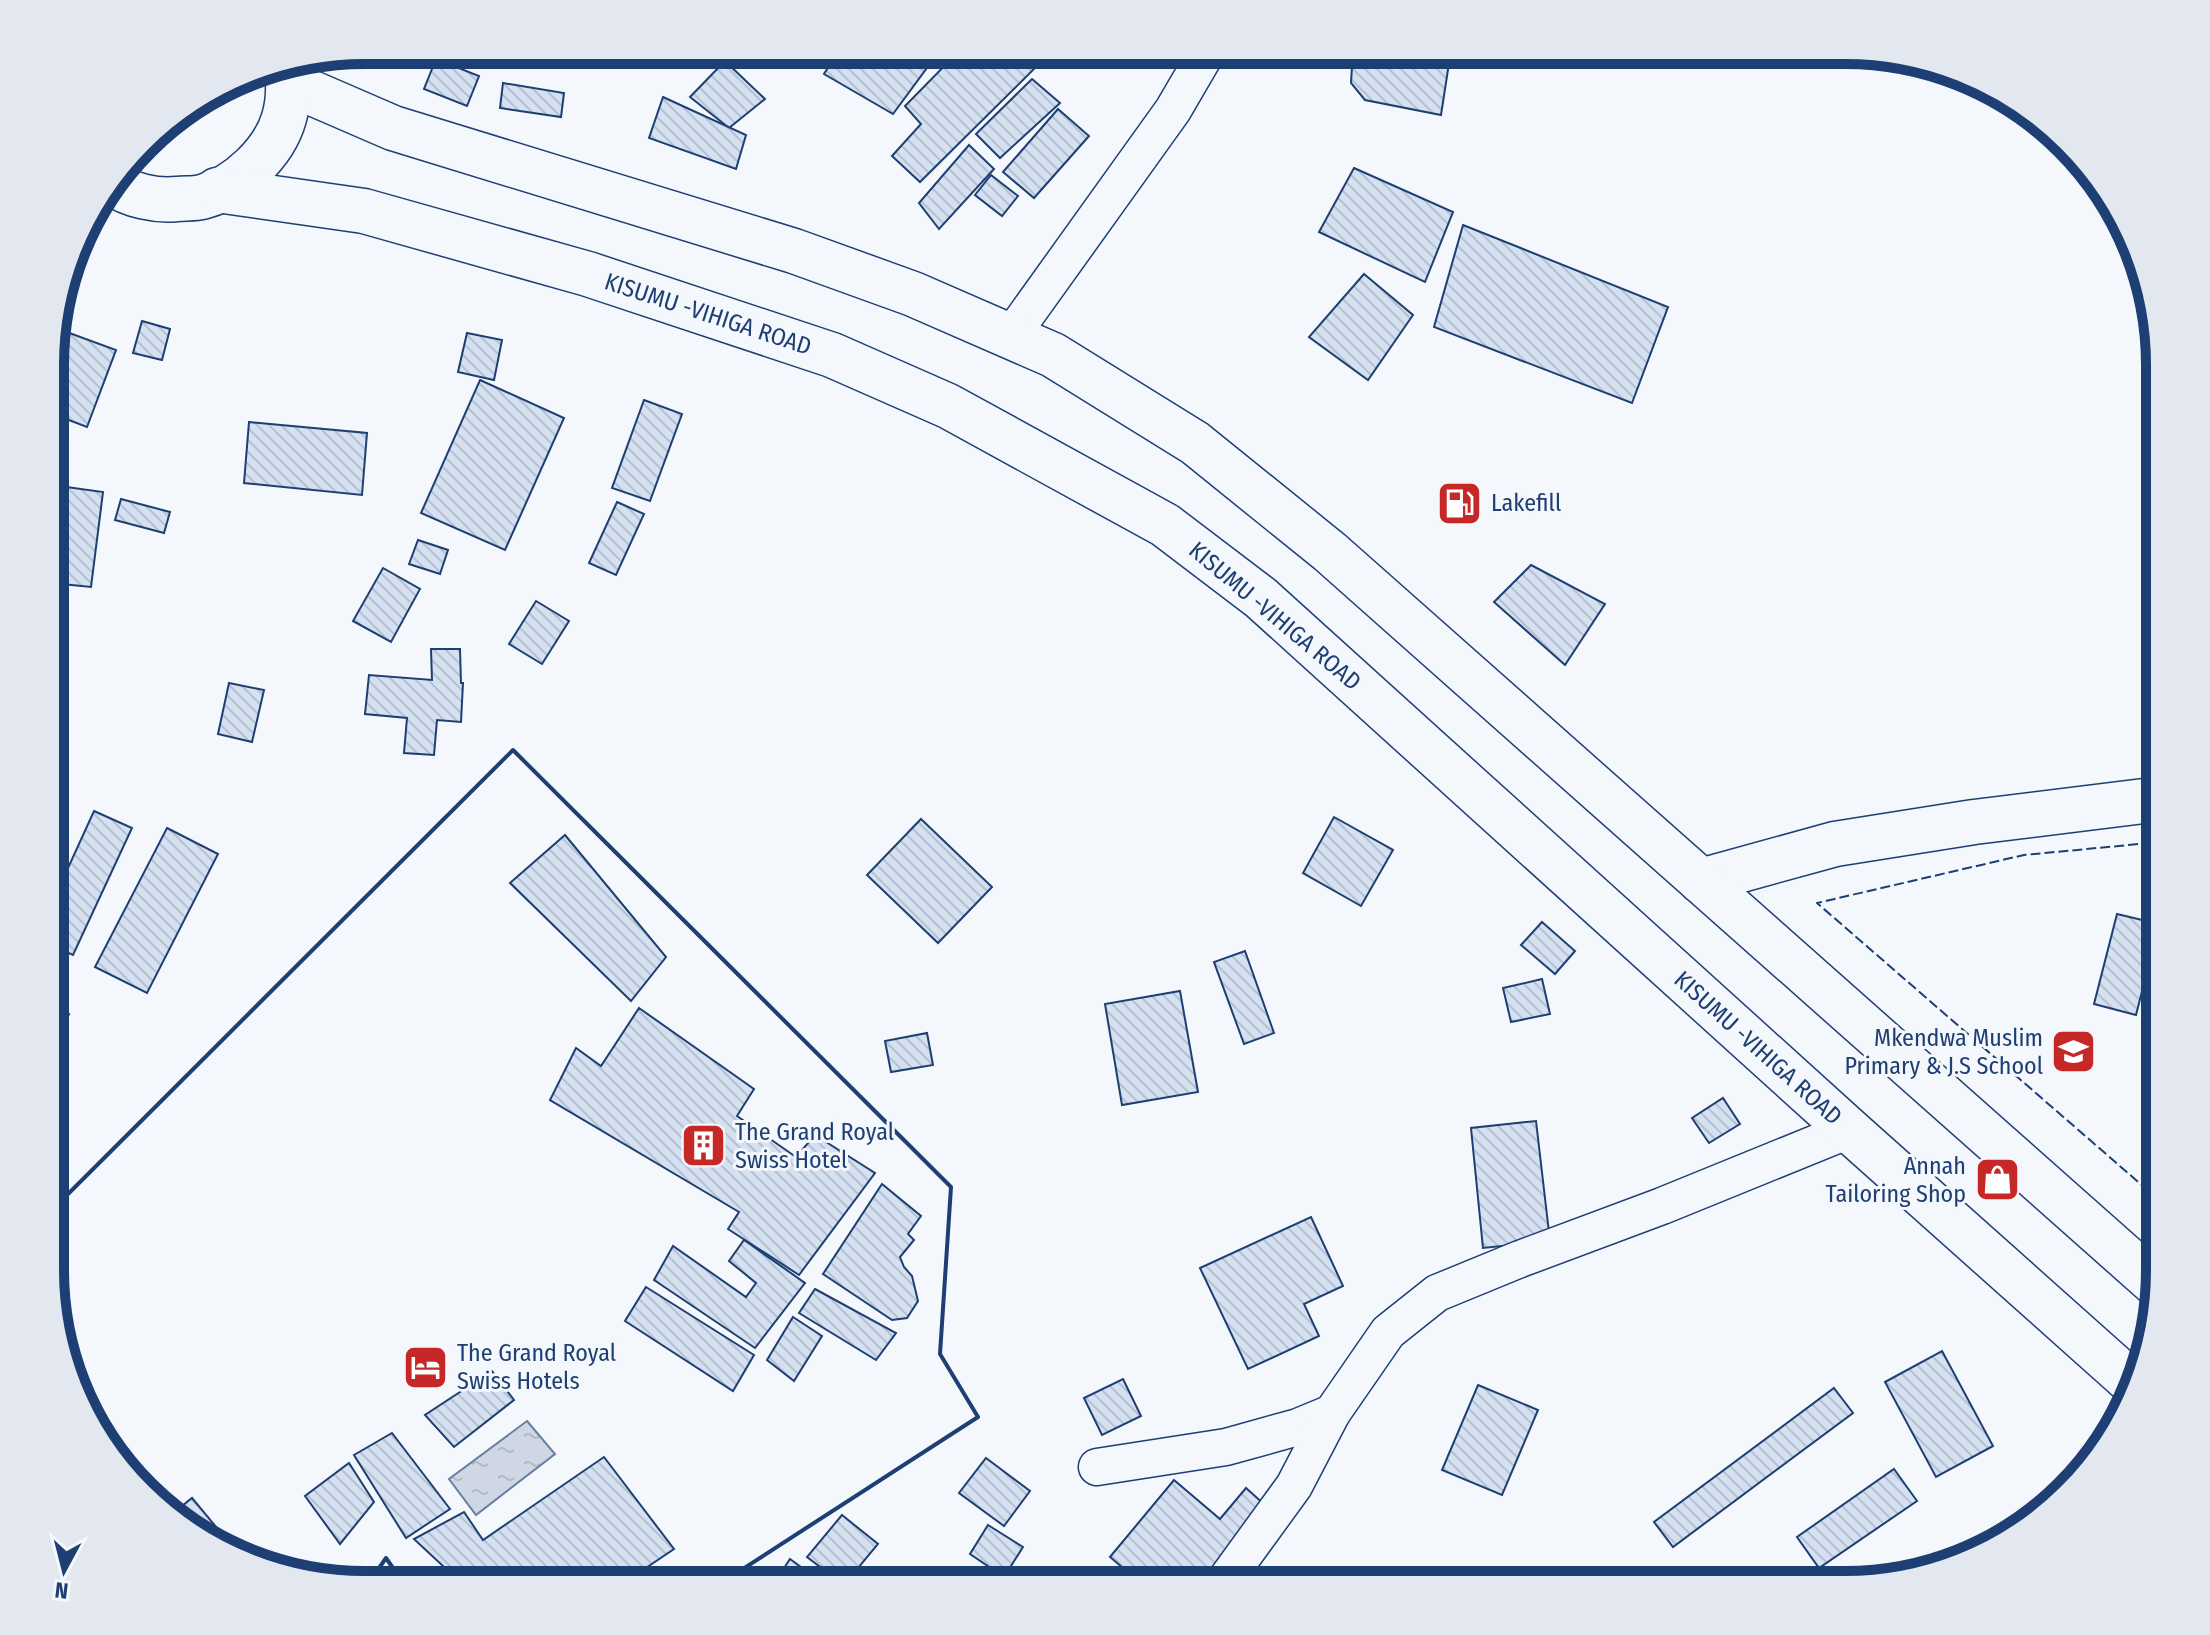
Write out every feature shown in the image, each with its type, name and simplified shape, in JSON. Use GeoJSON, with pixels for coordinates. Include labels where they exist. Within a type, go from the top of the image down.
{"type":"FeatureCollection","features":[{"type":"Feature","properties":{"kind":"main road"},"geometry":{"type":"LineString","coordinates":[[121,189],[161,201],[202,197],[238,180],[268,151],[284,119],[287,74]]}},
{"type":"Feature","properties":{"kind":"main road"},"geometry":{"type":"LineString","coordinates":[[288,74],[393,128],[794,251],[913,294],[1053,355],[1195,443],[1330,552],[2146,1275]]}},
{"type":"Feature","properties":{"kind":"main road","name":"KISUMU -VIHIGA ROAD"},"geometry":{"type":"LineString","coordinates":[[217,190],[364,211],[588,274],[832,355],[948,406],[1165,525],[1261,598],[2126,1377]]}},
{"type":"Feature","properties":{"kind":"main road"},"geometry":{"type":"LineString","coordinates":[[1701,881],[1835,844],[1974,822],[2146,801]]}},
{"type":"Feature","properties":{"kind":"street"},"geometry":{"type":"LineString","coordinates":[[1011,336],[1173,110],[1200,64]]}},
{"type":"Feature","properties":{"kind":"street"},"geometry":{"type":"LineString","coordinates":[[1232,1571],[1294,1486],[1332,1413],[1388,1332],[1437,1293],[1849,1130]]}},
{"type":"Feature","properties":{"kind":"street"},"geometry":{"type":"LineString","coordinates":[[1097,1467],[1226,1447],[1298,1427],[1332,1413]]}},
{"type":"Feature","properties":{"kind":"water"},"geometry":{"type":"Polygon","coordinates":[[[527,1421],[555,1454],[476,1515],[449,1479],[527,1421]]]}},
{"type":"Feature","properties":{"kind":"building"},"geometry":{"type":"Polygon","coordinates":[[[434,64],[449,64],[479,76],[467,106],[424,89],[434,64]]]}},
{"type":"Feature","properties":{"kind":"building"},"geometry":{"type":"Polygon","coordinates":[[[722,64],[728,64],[765,99],[729,128],[690,97],[722,64]]]}},
{"type":"Feature","properties":{"kind":"building"},"geometry":{"type":"Polygon","coordinates":[[[830,64],[930,64],[893,114],[824,74],[830,64]]]}},
{"type":"Feature","properties":{"kind":"building"},"geometry":{"type":"Polygon","coordinates":[[[946,64],[1039,64],[920,182],[892,156],[921,124],[905,106],[946,64]]]}},
{"type":"Feature","properties":{"kind":"building"},"geometry":{"type":"Polygon","coordinates":[[[1352,64],[1449,64],[1441,115],[1365,100],[1351,83],[1352,64]]]}},
{"type":"Feature","properties":{"kind":"building"},"geometry":{"type":"Polygon","coordinates":[[[1032,79],[1060,103],[1000,158],[976,134],[1032,79]]]}},
{"type":"Feature","properties":{"kind":"building"},"geometry":{"type":"Polygon","coordinates":[[[503,83],[564,93],[561,117],[500,108],[503,83]]]}},
{"type":"Feature","properties":{"kind":"building"},"geometry":{"type":"Polygon","coordinates":[[[663,97],[746,135],[736,169],[649,138],[663,97]]]}},
{"type":"Feature","properties":{"kind":"building"},"geometry":{"type":"Polygon","coordinates":[[[1058,109],[1089,136],[1034,198],[1003,172],[1058,109]]]}},
{"type":"Feature","properties":{"kind":"building"},"geometry":{"type":"Polygon","coordinates":[[[969,145],[994,169],[939,229],[919,203],[969,145]]]}},
{"type":"Feature","properties":{"kind":"building"},"geometry":{"type":"Polygon","coordinates":[[[1354,168],[1453,212],[1425,282],[1319,232],[1354,168]]]}},
{"type":"Feature","properties":{"kind":"building"},"geometry":{"type":"Polygon","coordinates":[[[991,175],[1018,196],[1002,216],[975,195],[991,175]]]}},
{"type":"Feature","properties":{"kind":"building"},"geometry":{"type":"Polygon","coordinates":[[[1463,225],[1668,307],[1632,403],[1434,327],[1463,225]]]}},
{"type":"Feature","properties":{"kind":"building"},"geometry":{"type":"Polygon","coordinates":[[[1364,274],[1413,315],[1368,380],[1309,337],[1364,274]]]}},
{"type":"Feature","properties":{"kind":"building"},"geometry":{"type":"Polygon","coordinates":[[[142,321],[170,329],[162,360],[133,353],[142,321]]]}},
{"type":"Feature","properties":{"kind":"building"},"geometry":{"type":"Polygon","coordinates":[[[66,332],[116,350],[87,427],[64,418],[66,332]]]}},
{"type":"Feature","properties":{"kind":"building"},"geometry":{"type":"Polygon","coordinates":[[[467,333],[502,340],[494,380],[458,372],[467,333]]]}},
{"type":"Feature","properties":{"kind":"building"},"geometry":{"type":"Polygon","coordinates":[[[480,380],[564,418],[505,550],[421,513],[480,380]]]}},
{"type":"Feature","properties":{"kind":"building"},"geometry":{"type":"Polygon","coordinates":[[[644,400],[682,414],[650,501],[612,488],[644,400]]]}},
{"type":"Feature","properties":{"kind":"building"},"geometry":{"type":"Polygon","coordinates":[[[249,422],[367,433],[362,495],[244,483],[249,422]]]}},
{"type":"Feature","properties":{"kind":"building"},"geometry":{"type":"Polygon","coordinates":[[[64,487],[103,492],[91,587],[64,584],[64,487]]]}},
{"type":"Feature","properties":{"kind":"building"},"geometry":{"type":"Polygon","coordinates":[[[121,499],[170,512],[164,533],[115,520],[121,499]]]}},
{"type":"Feature","properties":{"kind":"building"},"geometry":{"type":"Polygon","coordinates":[[[617,502],[644,514],[616,575],[589,563],[617,502]]]}},
{"type":"Feature","properties":{"kind":"building"},"geometry":{"type":"Polygon","coordinates":[[[418,540],[448,550],[440,574],[409,564],[418,540]]]}},
{"type":"Feature","properties":{"kind":"building"},"geometry":{"type":"Polygon","coordinates":[[[1531,565],[1605,604],[1565,665],[1494,602],[1531,565]]]}},
{"type":"Feature","properties":{"kind":"building"},"geometry":{"type":"Polygon","coordinates":[[[383,568],[420,589],[391,642],[353,621],[383,568]]]}},
{"type":"Feature","properties":{"kind":"building"},"geometry":{"type":"Polygon","coordinates":[[[536,601],[569,621],[542,664],[509,644],[536,601]]]}},
{"type":"Feature","properties":{"kind":"building"},"geometry":{"type":"Polygon","coordinates":[[[431,649],[460,649],[463,683],[461,722],[437,720],[434,755],[404,753],[407,718],[365,714],[369,675],[432,680],[431,649]]]}},
{"type":"Feature","properties":{"kind":"building"},"geometry":{"type":"Polygon","coordinates":[[[229,683],[264,690],[252,742],[218,734],[229,683]]]}},
{"type":"Feature","properties":{"kind":"building"},"geometry":{"type":"Polygon","coordinates":[[[94,811],[132,828],[73,955],[64,951],[64,877],[94,811]]]}},
{"type":"Feature","properties":{"kind":"building"},"geometry":{"type":"Polygon","coordinates":[[[1334,817],[1393,850],[1361,906],[1303,873],[1334,817]]]}},
{"type":"Feature","properties":{"kind":"building"},"geometry":{"type":"Polygon","coordinates":[[[921,819],[992,887],[938,943],[867,875],[921,819]]]}},
{"type":"Feature","properties":{"kind":"building"},"geometry":{"type":"Polygon","coordinates":[[[167,828],[218,854],[147,993],[95,967],[167,828]]]}},
{"type":"Feature","properties":{"kind":"building"},"geometry":{"type":"Polygon","coordinates":[[[565,835],[666,957],[631,1001],[510,883],[565,835]]]}},
{"type":"Feature","properties":{"kind":"building"},"geometry":{"type":"Polygon","coordinates":[[[2117,914],[2146,921],[2146,975],[2136,1015],[2094,1004],[2117,914]]]}},
{"type":"Feature","properties":{"kind":"building"},"geometry":{"type":"Polygon","coordinates":[[[1542,922],[1575,951],[1555,974],[1521,945],[1542,922]]]}},
{"type":"Feature","properties":{"kind":"building"},"geometry":{"type":"Polygon","coordinates":[[[1245,951],[1274,1033],[1244,1044],[1214,962],[1245,951]]]}},
{"type":"Feature","properties":{"kind":"building"},"geometry":{"type":"Polygon","coordinates":[[[1542,979],[1550,1014],[1511,1022],[1503,988],[1542,979]]]}},
{"type":"Feature","properties":{"kind":"building"},"geometry":{"type":"Polygon","coordinates":[[[1180,991],[1198,1092],[1122,1105],[1105,1004],[1180,991]]]}},
{"type":"Feature","properties":{"kind":"building","name":"The Grand Royal Swiss Hotel"},"geometry":{"type":"Polygon","coordinates":[[[639,1008],[754,1089],[737,1116],[796,1157],[815,1135],[875,1173],[799,1275],[728,1229],[739,1212],[550,1100],[576,1048],[601,1066],[639,1008]]]}},
{"type":"Feature","properties":{"kind":"building"},"geometry":{"type":"Polygon","coordinates":[[[927,1033],[933,1065],[891,1072],[885,1041],[927,1033]]]}},
{"type":"Feature","properties":{"kind":"building"},"geometry":{"type":"Polygon","coordinates":[[[1723,1098],[1740,1124],[1709,1143],[1692,1118],[1723,1098]]]}},
{"type":"Feature","properties":{"kind":"building"},"geometry":{"type":"Polygon","coordinates":[[[1536,1121],[1550,1241],[1483,1248],[1471,1128],[1536,1121]]]}},
{"type":"Feature","properties":{"kind":"building"},"geometry":{"type":"Polygon","coordinates":[[[882,1184],[921,1216],[908,1234],[914,1240],[900,1257],[912,1276],[918,1301],[907,1318],[892,1320],[823,1274],[882,1184]]]}},
{"type":"Feature","properties":{"kind":"building"},"geometry":{"type":"Polygon","coordinates":[[[1311,1217],[1343,1286],[1304,1304],[1319,1336],[1248,1369],[1200,1268],[1311,1217]]]}},
{"type":"Feature","properties":{"kind":"building"},"geometry":{"type":"Polygon","coordinates":[[[744,1240],[805,1283],[755,1348],[654,1280],[673,1246],[746,1297],[756,1283],[729,1261],[744,1240]]]}},
{"type":"Feature","properties":{"kind":"building"},"geometry":{"type":"Polygon","coordinates":[[[646,1287],[754,1355],[733,1391],[625,1321],[646,1287]]]}},
{"type":"Feature","properties":{"kind":"building"},"geometry":{"type":"Polygon","coordinates":[[[815,1289],[896,1333],[876,1360],[799,1313],[815,1289]]]}},
{"type":"Feature","properties":{"kind":"building"},"geometry":{"type":"Polygon","coordinates":[[[793,1317],[822,1336],[794,1381],[767,1360],[793,1317]]]}},
{"type":"Feature","properties":{"kind":"building"},"geometry":{"type":"Polygon","coordinates":[[[1942,1351],[1993,1446],[1936,1477],[1885,1382],[1942,1351]]]}},
{"type":"Feature","properties":{"kind":"building"},"geometry":{"type":"Polygon","coordinates":[[[492,1371],[514,1400],[454,1447],[425,1415],[492,1371]]]}},
{"type":"Feature","properties":{"kind":"building"},"geometry":{"type":"Polygon","coordinates":[[[1123,1379],[1141,1416],[1102,1435],[1084,1398],[1123,1379]]]}},
{"type":"Feature","properties":{"kind":"building"},"geometry":{"type":"Polygon","coordinates":[[[1478,1385],[1538,1410],[1502,1495],[1442,1470],[1478,1385]]]}},
{"type":"Feature","properties":{"kind":"building"},"geometry":{"type":"Polygon","coordinates":[[[1834,1388],[1853,1413],[1673,1547],[1654,1522],[1834,1388]]]}},
{"type":"Feature","properties":{"kind":"building"},"geometry":{"type":"Polygon","coordinates":[[[392,1433],[450,1509],[406,1538],[354,1455],[392,1433]]]}},
{"type":"Feature","properties":{"kind":"building"},"geometry":{"type":"Polygon","coordinates":[[[604,1457],[674,1549],[641,1571],[442,1571],[443,1566],[414,1539],[464,1512],[483,1540],[604,1457]]]}},
{"type":"Feature","properties":{"kind":"building"},"geometry":{"type":"Polygon","coordinates":[[[986,1458],[1030,1491],[1004,1526],[959,1493],[986,1458]]]}},
{"type":"Feature","properties":{"kind":"building"},"geometry":{"type":"Polygon","coordinates":[[[349,1463],[374,1502],[340,1544],[305,1496],[349,1463]]]}},
{"type":"Feature","properties":{"kind":"building"},"geometry":{"type":"Polygon","coordinates":[[[1894,1469],[1917,1501],[1819,1568],[1797,1537],[1894,1469]]]}},
{"type":"Feature","properties":{"kind":"building"},"geometry":{"type":"Polygon","coordinates":[[[1174,1480],[1220,1519],[1246,1488],[1265,1505],[1210,1571],[1126,1571],[1110,1557],[1174,1480]]]}},
{"type":"Feature","properties":{"kind":"building"},"geometry":{"type":"Polygon","coordinates":[[[192,1498],[223,1535],[198,1520],[180,1507],[192,1498]]]}},
{"type":"Feature","properties":{"kind":"building"},"geometry":{"type":"Polygon","coordinates":[[[842,1515],[878,1544],[856,1571],[826,1571],[807,1557],[842,1515]]]}},
{"type":"Feature","properties":{"kind":"building"},"geometry":{"type":"Polygon","coordinates":[[[988,1525],[1023,1547],[1008,1571],[995,1571],[970,1554],[988,1525]]]}},
{"type":"Feature","properties":{"kind":"building"},"geometry":{"type":"Polygon","coordinates":[[[790,1559],[806,1571],[782,1571],[790,1559]]]}},
{"type":"Feature","properties":{"kind":"fence"},"geometry":{"type":"LineString","coordinates":[[2146,843],[2024,855],[1817,903],[2146,1189]]}},
{"type":"Feature","properties":{"kind":"wall"},"geometry":{"type":"LineString","coordinates":[[64,1198],[513,750],[951,1187],[940,1354],[978,1417],[740,1571]]}},
{"type":"Feature","properties":{"kind":"wall"},"geometry":{"type":"LineString","coordinates":[[377,1571],[386,1558],[395,1571]]}},
{"type":"Feature","properties":{"kind":"place","name":"Lakefill"},"geometry":{"type":"Point","coordinates":[1460,503]}},
{"type":"Feature","properties":{"kind":"place","name":"Mkendwa Muslim Primary & J.S School"},"geometry":{"type":"Point","coordinates":[2074,1052]}},
{"type":"Feature","properties":{"kind":"place","name":"The Grand Royal Swiss Hotel"},"geometry":{"type":"Point","coordinates":[704,1146]}},
{"type":"Feature","properties":{"kind":"place","name":"Annah Tailoring Shop"},"geometry":{"type":"Point","coordinates":[1997,1180]}},
{"type":"Feature","properties":{"kind":"place","name":"The Grand Royal Swiss Hotels"},"geometry":{"type":"Point","coordinates":[426,1367]}}]}
